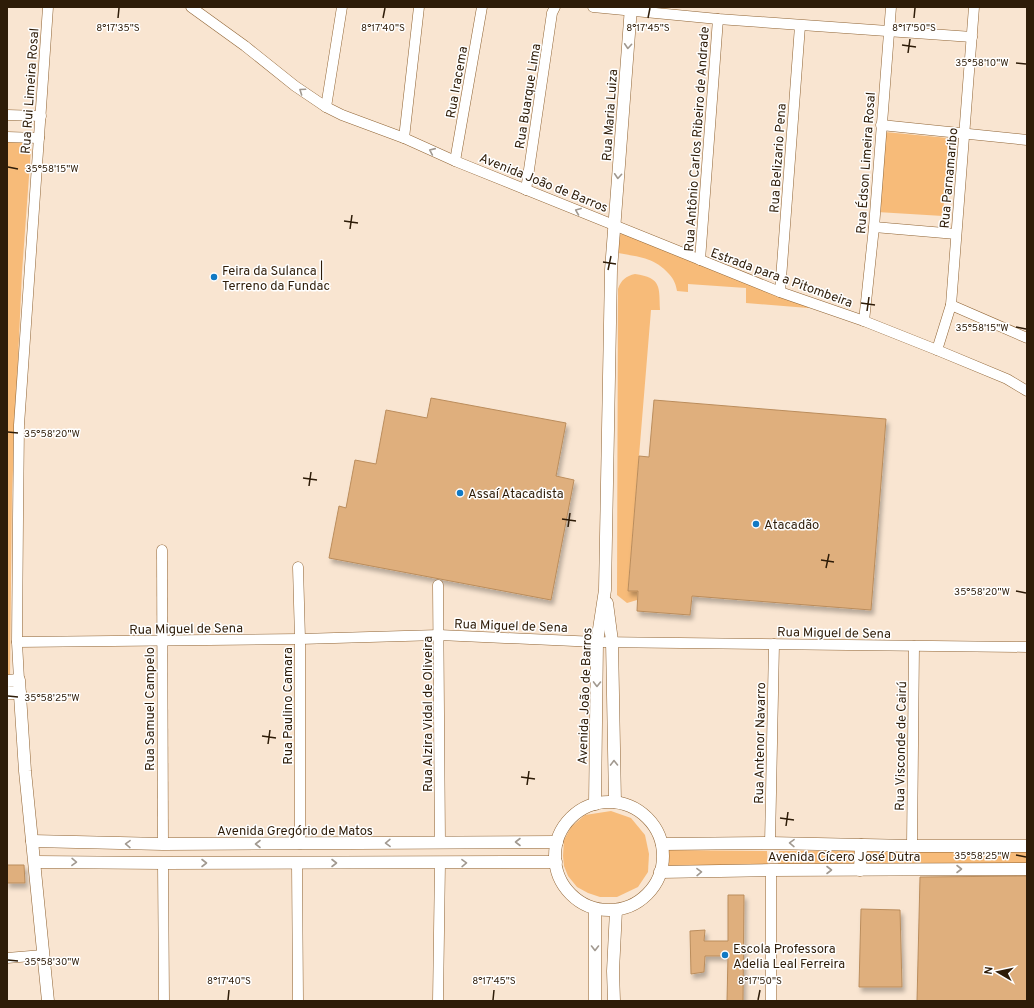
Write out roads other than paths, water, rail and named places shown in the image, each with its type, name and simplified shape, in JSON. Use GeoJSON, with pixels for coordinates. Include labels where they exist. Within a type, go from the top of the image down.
{"type":"FeatureCollection","features":[{"type":"Feature","properties":{"kind":"street","name":"Rua Rui Limeira Rosal"},"geometry":{"type":"LineString","coordinates":[[13,680],[18,642],[20,425],[48,7]]}},
{"type":"Feature","properties":{"kind":"street","name":"Avenida João de Barros"},"geometry":{"type":"LineString","coordinates":[[191,7],[245,46],[294,86],[326,107],[342,115],[404,138],[455,161],[615,226],[611,270],[605,590],[597,642],[595,804]]}},
{"type":"Feature","properties":{"kind":"street"},"geometry":{"type":"LineString","coordinates":[[326,107],[342,7]]}},
{"type":"Feature","properties":{"kind":"street"},"geometry":{"type":"LineString","coordinates":[[404,138],[419,7]]}},
{"type":"Feature","properties":{"kind":"street","name":"Rua Iracema"},"geometry":{"type":"LineString","coordinates":[[455,161],[479,7]]}},
{"type":"Feature","properties":{"kind":"street","name":"Rua Buarque Lima"},"geometry":{"type":"LineString","coordinates":[[526,190],[552,14],[555,7]]}},
{"type":"Feature","properties":{"kind":"street"},"geometry":{"type":"LineString","coordinates":[[593,7],[631,9],[718,20],[972,37]]}},
{"type":"Feature","properties":{"kind":"street","name":"Rua Édson Limeira Rosal"},"geometry":{"type":"LineString","coordinates":[[864,321],[874,227],[891,7]]}},
{"type":"Feature","properties":{"kind":"street","name":"Rua Parnamaribo"},"geometry":{"type":"LineString","coordinates":[[937,350],[951,305],[974,7]]}},
{"type":"Feature","properties":{"kind":"street","name":"Rua Maria Luiza"},"geometry":{"type":"LineString","coordinates":[[615,226],[631,9]]}},
{"type":"Feature","properties":{"kind":"street","name":"Rua Antônio Carlos Ribeiro de Andrade"},"geometry":{"type":"LineString","coordinates":[[700,260],[718,20]]}},
{"type":"Feature","properties":{"kind":"street","name":"Rua Belizario Pena"},"geometry":{"type":"LineString","coordinates":[[780,292],[800,26]]}},
{"type":"Feature","properties":{"kind":"street"},"geometry":{"type":"LineString","coordinates":[[7,115],[41,116]]}},
{"type":"Feature","properties":{"kind":"street"},"geometry":{"type":"LineString","coordinates":[[881,125],[1027,140]]}},
{"type":"Feature","properties":{"kind":"street"},"geometry":{"type":"LineString","coordinates":[[7,137],[39,138]]}},
{"type":"Feature","properties":{"kind":"street","name":"Estrada para a Pitombeira"},"geometry":{"type":"LineString","coordinates":[[615,226],[780,292],[864,321],[937,350],[1006,379],[1027,391]]}},
{"type":"Feature","properties":{"kind":"street"},"geometry":{"type":"LineString","coordinates":[[874,227],[956,234]]}},
{"type":"Feature","properties":{"kind":"street"},"geometry":{"type":"LineString","coordinates":[[951,305],[1027,338]]}},
{"type":"Feature","properties":{"kind":"street","name":"Rua Samuel Campelo"},"geometry":{"type":"LineString","coordinates":[[162,550],[163,844]]}},
{"type":"Feature","properties":{"kind":"street","name":"Rua Paulino Camara"},"geometry":{"type":"LineString","coordinates":[[298,567],[300,639],[300,844]]}},
{"type":"Feature","properties":{"kind":"street","name":"Rua Alzira Vidal de Oliveira"},"geometry":{"type":"LineString","coordinates":[[438,585],[440,842]]}},
{"type":"Feature","properties":{"kind":"street","name":"Avenida João de Barros"},"geometry":{"type":"LineString","coordinates":[[605,590],[612,641],[615,802]]}},
{"type":"Feature","properties":{"kind":"street","name":"Rua Miguel de Sena"},"geometry":{"type":"LineString","coordinates":[[18,642],[300,639],[439,635],[597,642],[1027,647]]}},
{"type":"Feature","properties":{"kind":"street","name":"Rua Antenor Navarro"},"geometry":{"type":"LineString","coordinates":[[770,843],[774,644]]}},
{"type":"Feature","properties":{"kind":"street","name":"Rua Visconde de Cairú"},"geometry":{"type":"LineString","coordinates":[[912,846],[914,646]]}},
{"type":"Feature","properties":{"kind":"street"},"geometry":{"type":"LineString","coordinates":[[13,680],[20,693],[32,841],[48,1001]]}},
{"type":"Feature","properties":{"kind":"street"},"geometry":{"type":"LineString","coordinates":[[7,693],[20,693]]}},
{"type":"Feature","properties":{"kind":"street"},"geometry":{"type":"LineString","coordinates":[[615,802],[631,807],[645,816],[656,828],[662,844],[663,858],[655,885],[645,897],[632,905],[616,910],[595,909],[580,902],[568,891],[559,876],[556,862],[557,842],[565,825],[578,812],[595,804],[615,802]]}},
{"type":"Feature","properties":{"kind":"street","name":"Avenida Gregório de Matos"},"geometry":{"type":"LineString","coordinates":[[32,841],[163,844],[557,842]]}},
{"type":"Feature","properties":{"kind":"street","name":"Avenida Cícero José Dutra"},"geometry":{"type":"LineString","coordinates":[[662,844],[770,843],[912,846],[1027,846]]}},
{"type":"Feature","properties":{"kind":"street"},"geometry":{"type":"LineString","coordinates":[[860,870],[861,845]]}},
{"type":"Feature","properties":{"kind":"street"},"geometry":{"type":"LineString","coordinates":[[35,862],[556,862]]}},
{"type":"Feature","properties":{"kind":"street"},"geometry":{"type":"LineString","coordinates":[[163,863],[164,1001]]}},
{"type":"Feature","properties":{"kind":"street"},"geometry":{"type":"LineString","coordinates":[[297,863],[298,1001]]}},
{"type":"Feature","properties":{"kind":"street"},"geometry":{"type":"LineString","coordinates":[[438,1001],[440,863]]}},
{"type":"Feature","properties":{"kind":"street","name":"Avenida Cícero José Dutra"},"geometry":{"type":"LineString","coordinates":[[660,872],[1027,869]]}},
{"type":"Feature","properties":{"kind":"street"},"geometry":{"type":"LineString","coordinates":[[771,870],[771,1001]]}},
{"type":"Feature","properties":{"kind":"street"},"geometry":{"type":"LineString","coordinates":[[595,909],[595,1001]]}},
{"type":"Feature","properties":{"kind":"street"},"geometry":{"type":"LineString","coordinates":[[614,1001],[613,971],[616,910]]}},
{"type":"Feature","properties":{"kind":"street"},"geometry":{"type":"LineString","coordinates":[[7,958],[43,955]]}},
{"type":"Feature","properties":{"kind":"place","name":"Feira da Sulanca | Terreno da Fundac"},"geometry":{"type":"Point","coordinates":[214,277]}},
{"type":"Feature","properties":{"kind":"place","name":"Assaí Atacadista"},"geometry":{"type":"Point","coordinates":[460,493]}},
{"type":"Feature","properties":{"kind":"place","name":"Atacadão"},"geometry":{"type":"Point","coordinates":[756,524]}},
{"type":"Feature","properties":{"kind":"place","name":"Escola Professora Adelia Leal Ferreira"},"geometry":{"type":"Point","coordinates":[725,955]}}]}
